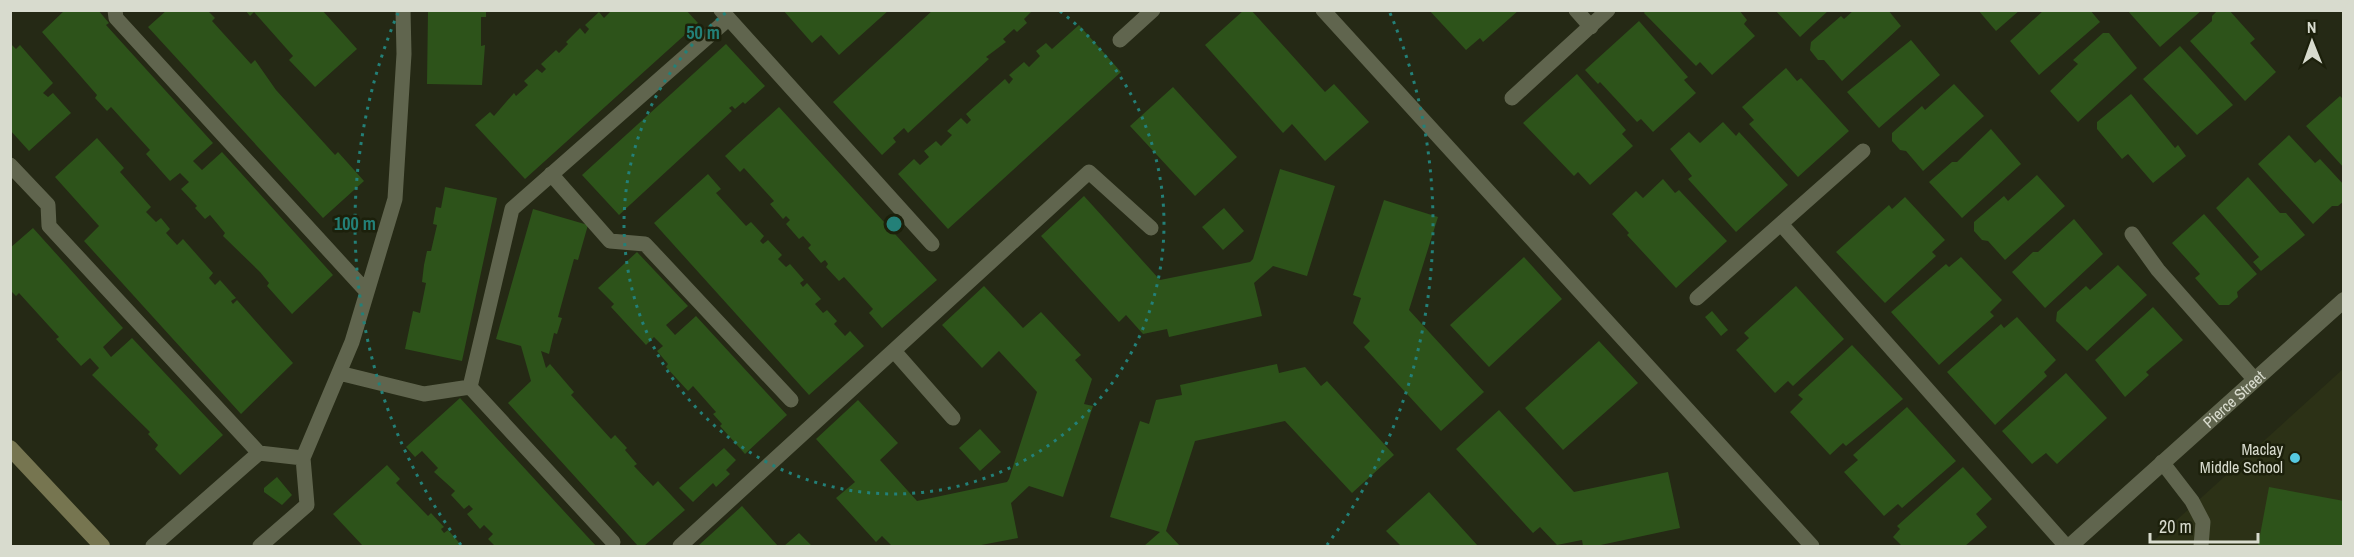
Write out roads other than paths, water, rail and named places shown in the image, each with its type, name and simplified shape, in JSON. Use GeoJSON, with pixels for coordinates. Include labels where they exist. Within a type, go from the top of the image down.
{"type":"FeatureCollection","features":[{"type":"Feature","properties":{"kind":"main road"},"geometry":{"type":"LineString","coordinates":[[10,448],[102,546]]}},
{"type":"Feature","properties":{"kind":"street","name":"Pierce Street"},"geometry":{"type":"LineString","coordinates":[[2068,546],[2343,300]]}},
{"type":"Feature","properties":{"kind":"lane"},"geometry":{"type":"LineString","coordinates":[[115,10],[116,18],[367,292]]}},
{"type":"Feature","properties":{"kind":"lane"},"geometry":{"type":"LineString","coordinates":[[260,546],[307,505],[303,458],[352,342],[395,199],[404,54],[403,10]]}},
{"type":"Feature","properties":{"kind":"lane"},"geometry":{"type":"LineString","coordinates":[[1120,40],[1153,10]]}},
{"type":"Feature","properties":{"kind":"lane"},"geometry":{"type":"LineString","coordinates":[[1323,10],[1812,546]]}},
{"type":"Feature","properties":{"kind":"lane"},"geometry":{"type":"LineString","coordinates":[[1576,10],[1591,27]]}},
{"type":"Feature","properties":{"kind":"lane"},"geometry":{"type":"LineString","coordinates":[[1512,98],[1608,10]]}},
{"type":"Feature","properties":{"kind":"lane"},"geometry":{"type":"LineString","coordinates":[[470,387],[512,209],[725,14],[932,244]]}},
{"type":"Feature","properties":{"kind":"lane"},"geometry":{"type":"LineString","coordinates":[[1697,298],[1863,151]]}},
{"type":"Feature","properties":{"kind":"lane"},"geometry":{"type":"LineString","coordinates":[[10,165],[48,205],[49,226],[259,453],[303,458]]}},
{"type":"Feature","properties":{"kind":"lane"},"geometry":{"type":"LineString","coordinates":[[680,546],[1089,172],[1151,228]]}},
{"type":"Feature","properties":{"kind":"lane"},"geometry":{"type":"LineString","coordinates":[[551,174],[610,241],[645,244],[791,400]]}},
{"type":"Feature","properties":{"kind":"lane"},"geometry":{"type":"LineString","coordinates":[[1781,224],[2068,546]]}},
{"type":"Feature","properties":{"kind":"lane"},"geometry":{"type":"LineString","coordinates":[[2132,234],[2158,270],[2255,380]]}},
{"type":"Feature","properties":{"kind":"lane"},"geometry":{"type":"LineString","coordinates":[[894,351],[953,418]]}},
{"type":"Feature","properties":{"kind":"lane"},"geometry":{"type":"LineString","coordinates":[[339,373],[424,394],[470,387]]}},
{"type":"Feature","properties":{"kind":"lane"},"geometry":{"type":"LineString","coordinates":[[470,387],[613,542]]}},
{"type":"Feature","properties":{"kind":"lane"},"geometry":{"type":"LineString","coordinates":[[153,546],[259,453]]}},
{"type":"Feature","properties":{"kind":"lane"},"geometry":{"type":"LineString","coordinates":[[2162,462],[2192,501],[2203,522],[2200,546]]}},
{"type":"Feature","properties":{"kind":"place","name":"Maclay Middle School"},"geometry":{"type":"Point","coordinates":[2295,458]}}]}
